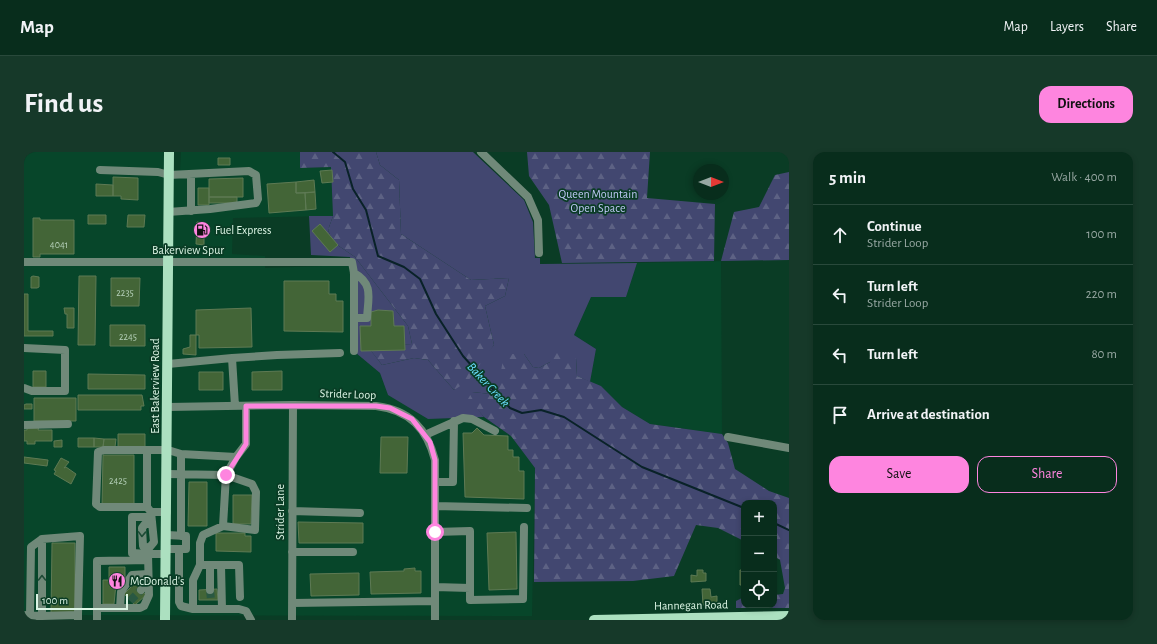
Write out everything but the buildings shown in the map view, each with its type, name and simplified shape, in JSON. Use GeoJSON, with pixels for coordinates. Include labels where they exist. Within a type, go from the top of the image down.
{"type":"FeatureCollection","features":[{"type":"Feature","properties":{"kind":"main road","name":"East Bakerview Road"},"geometry":{"type":"LineString","coordinates":[[165,620],[168,450],[169,152]]}},
{"type":"Feature","properties":{"kind":"main road","name":"Hannegan Road"},"geometry":{"type":"LineString","coordinates":[[594,620],[722,619],[789,616]]}},
{"type":"Feature","properties":{"kind":"street"},"geometry":{"type":"LineString","coordinates":[[481,152],[528,197],[538,220],[539,253]]}},
{"type":"Feature","properties":{"kind":"street"},"geometry":{"type":"LineString","coordinates":[[100,170],[158,172],[169,174],[252,171],[256,175],[258,199],[256,203],[191,211],[168,212]]}},
{"type":"Feature","properties":{"kind":"street"},"geometry":{"type":"LineString","coordinates":[[191,174],[191,211]]}},
{"type":"Feature","properties":{"kind":"street","name":"Bakerview Spur"},"geometry":{"type":"LineString","coordinates":[[24,262],[352,262],[354,273]]}},
{"type":"Feature","properties":{"kind":"street"},"geometry":{"type":"LineString","coordinates":[[354,318],[367,318],[368,286],[361,277],[354,273],[354,318],[354,351]]}},
{"type":"Feature","properties":{"kind":"street"},"geometry":{"type":"LineString","coordinates":[[24,348],[65,350],[65,391],[32,391],[24,388]]}},
{"type":"Feature","properties":{"kind":"street"},"geometry":{"type":"LineString","coordinates":[[168,364],[277,355],[340,353]]}},
{"type":"Feature","properties":{"kind":"street"},"geometry":{"type":"LineString","coordinates":[[232,358],[235,406]]}},
{"type":"Feature","properties":{"kind":"street","name":"Strider Loop"},"geometry":{"type":"LineString","coordinates":[[168,407],[293,405],[390,408],[412,419],[430,442],[435,460],[435,620]]}},
{"type":"Feature","properties":{"kind":"street","name":"Strider Lane"},"geometry":{"type":"LineString","coordinates":[[292,620],[293,405]]}},
{"type":"Feature","properties":{"kind":"street"},"geometry":{"type":"LineString","coordinates":[[223,526],[226,475],[246,444],[246,406]]}},
{"type":"Feature","properties":{"kind":"street"},"geometry":{"type":"LineString","coordinates":[[425,435],[463,418],[472,418],[495,431]]}},
{"type":"Feature","properties":{"kind":"street"},"geometry":{"type":"LineString","coordinates":[[435,482],[453,482],[454,421]]}},
{"type":"Feature","properties":{"kind":"street"},"geometry":{"type":"LineString","coordinates":[[24,424],[68,424]]}},
{"type":"Feature","properties":{"kind":"street"},"geometry":{"type":"LineString","coordinates":[[728,437],[789,448]]}},
{"type":"Feature","properties":{"kind":"street"},"geometry":{"type":"LineString","coordinates":[[150,515],[100,507],[96,504],[98,452],[104,450],[168,450],[181,454],[236,458]]}},
{"type":"Feature","properties":{"kind":"street"},"geometry":{"type":"LineString","coordinates":[[99,608],[140,608],[144,606],[148,600],[149,554],[154,542],[154,528],[150,515],[148,450]]}},
{"type":"Feature","properties":{"kind":"street"},"geometry":{"type":"LineString","coordinates":[[181,454],[181,536]]}},
{"type":"Feature","properties":{"kind":"street"},"geometry":{"type":"LineString","coordinates":[[167,474],[226,475],[252,484],[256,492],[255,530],[223,526],[203,536],[200,543],[200,565],[192,580],[193,609]]}},
{"type":"Feature","properties":{"kind":"street"},"geometry":{"type":"LineString","coordinates":[[435,506],[527,508]]}},
{"type":"Feature","properties":{"kind":"street"},"geometry":{"type":"LineString","coordinates":[[292,511],[360,513]]}},
{"type":"Feature","properties":{"kind":"street"},"geometry":{"type":"LineString","coordinates":[[167,512],[132,517],[132,553],[149,554],[186,549],[186,536],[167,535]]}},
{"type":"Feature","properties":{"kind":"street"},"geometry":{"type":"LineString","coordinates":[[149,554],[143,546],[142,528],[150,515]]}},
{"type":"Feature","properties":{"kind":"street"},"geometry":{"type":"LineString","coordinates":[[435,532],[470,531],[470,600],[523,599],[524,527]]}},
{"type":"Feature","properties":{"kind":"street"},"geometry":{"type":"LineString","coordinates":[[80,536],[78,618],[41,618],[27,615],[31,547],[42,539],[80,536]]}},
{"type":"Feature","properties":{"kind":"street"},"geometry":{"type":"LineString","coordinates":[[41,618],[42,539]]}},
{"type":"Feature","properties":{"kind":"street"},"geometry":{"type":"LineString","coordinates":[[186,543],[200,543]]}},
{"type":"Feature","properties":{"kind":"street"},"geometry":{"type":"LineString","coordinates":[[179,549],[179,602],[181,606],[193,609],[243,610],[248,614],[251,620]]}},
{"type":"Feature","properties":{"kind":"street"},"geometry":{"type":"LineString","coordinates":[[292,552],[352,552]]}},
{"type":"Feature","properties":{"kind":"street"},"geometry":{"type":"LineString","coordinates":[[97,620],[101,574],[106,564],[123,564],[149,554]]}},
{"type":"Feature","properties":{"kind":"street"},"geometry":{"type":"LineString","coordinates":[[99,608],[97,561],[130,561]]}},
{"type":"Feature","properties":{"kind":"street"},"geometry":{"type":"LineString","coordinates":[[200,565],[239,565],[240,597]]}},
{"type":"Feature","properties":{"kind":"street"},"geometry":{"type":"LineString","coordinates":[[210,565],[210,590]]}},
{"type":"Feature","properties":{"kind":"street"},"geometry":{"type":"LineString","coordinates":[[221,565],[222,609]]}},
{"type":"Feature","properties":{"kind":"street"},"geometry":{"type":"LineString","coordinates":[[179,575],[195,574]]}},
{"type":"Feature","properties":{"kind":"street"},"geometry":{"type":"LineString","coordinates":[[122,608],[121,592],[132,575],[148,578]]}},
{"type":"Feature","properties":{"kind":"street"},"geometry":{"type":"LineString","coordinates":[[141,590],[148,578]]}},
{"type":"Feature","properties":{"kind":"street"},"geometry":{"type":"LineString","coordinates":[[435,587],[470,588]]}},
{"type":"Feature","properties":{"kind":"street"},"geometry":{"type":"LineString","coordinates":[[211,600],[211,609]]}},
{"type":"Feature","properties":{"kind":"street"},"geometry":{"type":"LineString","coordinates":[[122,608],[130,601]]}},
{"type":"Feature","properties":{"kind":"street"},"geometry":{"type":"LineString","coordinates":[[292,603],[435,601]]}},
{"type":"Feature","properties":{"kind":"shaded area"},"geometry":{"type":"Polygon","coordinates":[[[24,152],[164,152],[165,170],[180,170],[181,152],[300,152],[300,168],[331,167],[333,216],[233,218],[232,254],[265,256],[265,268],[351,265],[356,353],[380,373],[388,395],[428,419],[484,417],[511,436],[535,468],[532,616],[24,615],[24,152]]]}},
{"type":"Feature","properties":{"kind":"shaded area"},"geometry":{"type":"Polygon","coordinates":[[[721,261],[722,434],[650,424],[622,407],[601,386],[590,382],[596,349],[574,335],[591,297],[626,297],[637,263],[721,261]]]}},
{"type":"Feature","properties":{"kind":"green space"},"geometry":{"type":"Polygon","coordinates":[[[300,152],[376,152],[380,165],[399,180],[401,234],[471,280],[509,278],[505,296],[485,306],[494,345],[468,381],[454,390],[428,360],[414,358],[382,365],[368,347],[412,344],[408,326],[355,257],[333,242],[328,230],[333,216],[331,167],[300,168],[300,152]]]}},
{"type":"Feature","properties":{"kind":"green space"},"geometry":{"type":"Polygon","coordinates":[[[376,152],[473,152],[524,200],[533,222],[535,258],[540,258],[540,264],[637,263],[626,297],[591,297],[574,335],[596,349],[590,382],[577,376],[576,358],[550,362],[539,368],[533,367],[524,354],[498,388],[491,394],[472,392],[476,407],[484,417],[428,419],[388,395],[380,373],[356,353],[350,257],[311,255],[309,216],[333,216],[328,230],[333,242],[355,257],[408,326],[412,344],[369,348],[382,365],[414,358],[428,360],[454,390],[494,345],[485,306],[505,296],[509,278],[471,280],[401,234],[399,180],[380,165],[376,152]]]}},
{"type":"Feature","properties":{"kind":"green space","name":"Queen Mountain Open Space"},"geometry":{"type":"Polygon","coordinates":[[[527,152],[650,152],[647,198],[715,204],[714,261],[562,263],[549,205],[529,176],[527,152]]]}},
{"type":"Feature","properties":{"kind":"green space"},"geometry":{"type":"Polygon","coordinates":[[[789,172],[789,260],[721,261],[734,212],[759,207],[775,175],[789,172]]]}},
{"type":"Feature","properties":{"kind":"green space"},"geometry":{"type":"Polygon","coordinates":[[[556,352],[576,358],[577,376],[601,386],[622,407],[650,424],[722,434],[728,443],[735,469],[769,491],[789,498],[789,608],[777,608],[777,595],[783,594],[785,588],[780,560],[777,558],[777,500],[741,500],[741,540],[718,528],[696,525],[674,576],[633,581],[534,582],[535,468],[511,436],[484,417],[468,399],[472,392],[491,394],[498,388],[504,354],[524,354],[533,367],[539,368],[550,362],[556,352]]]}},
{"type":"Feature","properties":{"kind":"green space"},"geometry":{"type":"Polygon","coordinates":[[[741,598],[741,608],[736,608],[736,601],[741,598]]]}},
{"type":"Feature","properties":{"kind":"waterway","name":"Baker Creek"},"geometry":{"type":"LineString","coordinates":[[333,152],[345,162],[353,189],[366,210],[378,256],[404,267],[420,279],[436,314],[463,356],[510,408],[522,413],[541,410],[564,417],[642,467],[741,507]]}},
{"type":"Feature","properties":{"kind":"waterway","name":"Baker Creek"},"geometry":{"type":"LineString","coordinates":[[777,524],[789,530]]}},
{"type":"Feature","properties":{"kind":"tunnel"},"geometry":{"type":"LineString","coordinates":[[130,601],[141,590]]}},
{"type":"Feature","properties":{"kind":"tunnel"},"geometry":{"type":"LineString","coordinates":[[210,590],[211,600]]}},
{"type":"Feature","properties":{"kind":"place","name":"Fuel Express"},"geometry":{"type":"Point","coordinates":[202,230]}},
{"type":"Feature","properties":{"kind":"place","name":"McDonald's"},"geometry":{"type":"Point","coordinates":[117,581]}},
{"type":"Feature","properties":{"kind":"route"},"geometry":{"type":"LineString","coordinates":[[226,475],[246,444],[246,406],[376,406],[390,408],[412,419],[421,428],[430,442],[435,460],[435,532]]}}]}
